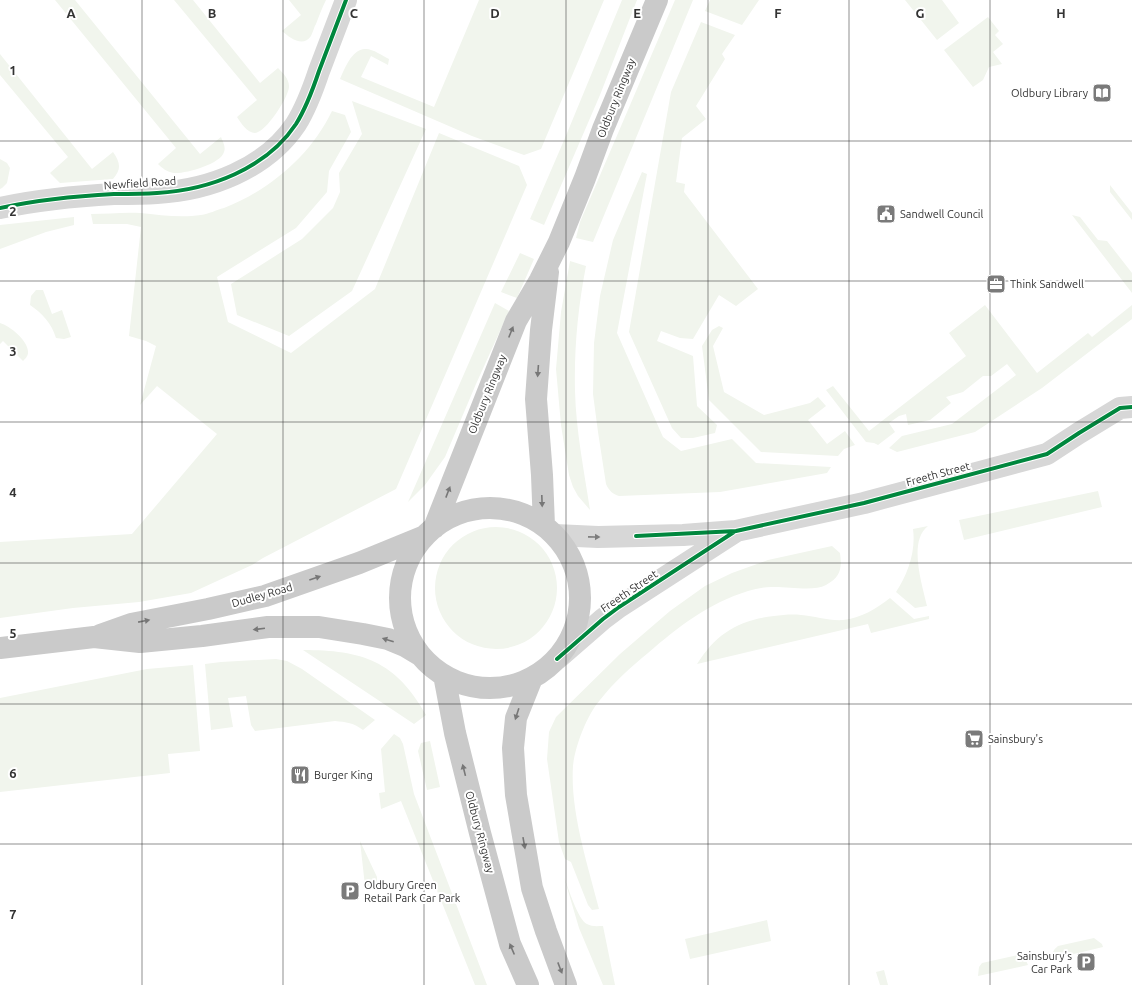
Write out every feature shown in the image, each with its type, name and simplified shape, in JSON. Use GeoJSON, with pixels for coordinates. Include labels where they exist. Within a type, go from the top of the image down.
{"type":"FeatureCollection","features":[{"type":"Feature","properties":{"kind":"main road","name":"Oldbury Ringway"},"geometry":{"type":"LineString","coordinates":[[430,532],[516,321],[549,263],[657,0]]}},
{"type":"Feature","properties":{"kind":"main road","name":"Oldbury Ringway"},"geometry":{"type":"LineString","coordinates":[[549,263],[541,330],[536,398],[542,475],[549,531]]}},
{"type":"Feature","properties":{"kind":"main road","name":"Oldbury Ringway"},"geometry":{"type":"LineString","coordinates":[[490,508],[507,510],[521,514],[535,520],[549,531],[570,557],[579,575],[580,607],[576,627],[572,637],[557,659],[532,678],[512,686],[491,688],[468,685],[449,678],[432,667],[422,657],[407,634],[402,617],[400,599],[402,580],[408,562],[414,550],[430,532],[445,520],[478,509],[490,508]]}},
{"type":"Feature","properties":{"kind":"main road","name":"Dudley Road"},"geometry":{"type":"LineString","coordinates":[[0,648],[94,637],[131,624],[265,596],[359,563],[430,532]]}},
{"type":"Feature","properties":{"kind":"main road","name":"Dudley Road"},"geometry":{"type":"LineString","coordinates":[[94,637],[140,642],[268,628],[319,627],[388,639],[406,646],[422,657]]}},
{"type":"Feature","properties":{"kind":"main road","name":"Oldbury Ringway"},"geometry":{"type":"LineString","coordinates":[[444,675],[455,733],[510,944],[528,985]]}},
{"type":"Feature","properties":{"kind":"main road"},"geometry":{"type":"LineString","coordinates":[[532,678],[516,718],[513,748],[516,795],[532,888],[566,985]]}},
{"type":"Feature","properties":{"kind":"street","name":"Newfield Road"},"geometry":{"type":"LineString","coordinates":[[0,208],[29,202],[114,194],[158,193],[194,187],[228,178],[254,164],[277,146],[296,124],[310,96],[346,0]]}},
{"type":"Feature","properties":{"kind":"street","name":"Newfield Road"},"geometry":{"type":"LineString","coordinates":[[0,197],[29,202]]}},
{"type":"Feature","properties":{"kind":"street","name":"Freeth Street"},"geometry":{"type":"LineString","coordinates":[[549,531],[598,537],[736,531],[864,503],[1047,454],[1120,408],[1132,407]]}},
{"type":"Feature","properties":{"kind":"street","name":"Freeth Street"},"geometry":{"type":"LineString","coordinates":[[557,659],[619,607],[736,531]]}},
{"type":"Feature","properties":{"kind":"shaded area"},"geometry":{"type":"Polygon","coordinates":[[[55,0],[75,0],[200,154],[221,137],[225,148],[221,156],[210,164],[194,170],[179,173],[169,172],[158,164],[176,148],[55,0]]]}},
{"type":"Feature","properties":{"kind":"shaded area"},"geometry":{"type":"Polygon","coordinates":[[[174,0],[193,0],[260,83],[278,68],[285,76],[289,86],[286,97],[271,121],[260,131],[252,133],[244,127],[237,117],[257,100],[174,0]]]}},
{"type":"Feature","properties":{"kind":"shaded area"},"geometry":{"type":"Polygon","coordinates":[[[289,0],[326,0],[308,40],[300,42],[296,41],[282,31],[301,15],[289,0]]]}},
{"type":"Feature","properties":{"kind":"shaded area"},"geometry":{"type":"Polygon","coordinates":[[[479,0],[604,0],[541,149],[524,155],[472,136],[340,79],[349,60],[357,52],[366,49],[372,50],[389,59],[388,65],[371,56],[361,77],[434,107],[479,0]]]}},
{"type":"Feature","properties":{"kind":"shaded area"},"geometry":{"type":"Polygon","coordinates":[[[622,0],[637,0],[600,95],[544,225],[530,219],[622,0]]]}},
{"type":"Feature","properties":{"kind":"shaded area"},"geometry":{"type":"Polygon","coordinates":[[[675,0],[693,0],[593,242],[576,238],[580,222],[675,0]]]}},
{"type":"Feature","properties":{"kind":"shaded area"},"geometry":{"type":"Polygon","coordinates":[[[710,0],[759,0],[742,25],[705,11],[710,0]]]}},
{"type":"Feature","properties":{"kind":"shaded area"},"geometry":{"type":"Polygon","coordinates":[[[905,0],[942,0],[959,23],[937,40],[905,0]]]}},
{"type":"Feature","properties":{"kind":"shaded area"},"geometry":{"type":"Polygon","coordinates":[[[988,17],[999,31],[995,35],[1003,44],[993,52],[1002,64],[989,67],[983,80],[973,87],[944,50],[988,17]]]}},
{"type":"Feature","properties":{"kind":"shaded area"},"geometry":{"type":"Polygon","coordinates":[[[701,22],[735,35],[722,54],[725,59],[696,106],[706,119],[682,138],[676,182],[685,184],[684,192],[758,289],[736,306],[719,295],[693,339],[680,338],[661,331],[657,341],[693,356],[697,406],[717,425],[715,433],[693,438],[681,438],[672,428],[629,332],[671,92],[701,22]]]}},
{"type":"Feature","properties":{"kind":"shaded area"},"geometry":{"type":"Polygon","coordinates":[[[0,54],[92,169],[113,152],[117,159],[119,169],[113,179],[60,183],[50,173],[68,157],[0,75],[0,54]]]}},
{"type":"Feature","properties":{"kind":"shaded area"},"geometry":{"type":"Polygon","coordinates":[[[352,101],[426,129],[352,291],[289,336],[237,315],[231,284],[302,239],[333,208],[340,192],[339,173],[362,134],[352,101]]]}},
{"type":"Feature","properties":{"kind":"shaded area"},"geometry":{"type":"Polygon","coordinates":[[[332,111],[345,115],[351,132],[329,171],[327,192],[296,228],[217,277],[228,322],[291,353],[375,289],[439,133],[519,166],[527,185],[396,489],[252,565],[191,593],[139,602],[73,608],[0,618],[0,542],[132,534],[217,434],[157,386],[140,405],[156,346],[146,341],[129,336],[141,227],[127,224],[93,224],[91,214],[134,213],[193,216],[224,208],[257,191],[273,181],[287,169],[313,142],[332,111]]]}},
{"type":"Feature","properties":{"kind":"shaded area"},"geometry":{"type":"Polygon","coordinates":[[[0,159],[7,163],[10,168],[7,183],[0,189],[0,159]]]}},
{"type":"Feature","properties":{"kind":"shaded area"},"geometry":{"type":"Polygon","coordinates":[[[642,172],[647,174],[617,333],[663,437],[681,451],[732,439],[756,463],[831,467],[827,473],[720,492],[619,496],[608,489],[593,394],[594,343],[600,296],[613,240],[642,172]]]}},
{"type":"Feature","properties":{"kind":"shaded area"},"geometry":{"type":"Polygon","coordinates":[[[1110,185],[1132,213],[1132,220],[1110,192],[1110,185]]]}},
{"type":"Feature","properties":{"kind":"shaded area"},"geometry":{"type":"Polygon","coordinates":[[[1072,215],[1080,217],[1098,240],[1107,241],[1132,273],[1132,293],[1072,215]]]}},
{"type":"Feature","properties":{"kind":"shaded area"},"geometry":{"type":"Polygon","coordinates":[[[74,217],[74,225],[46,232],[0,249],[0,225],[74,217]]]}},
{"type":"Feature","properties":{"kind":"shaded area"},"geometry":{"type":"Polygon","coordinates":[[[520,253],[534,259],[517,298],[501,292],[520,253]]]}},
{"type":"Feature","properties":{"kind":"shaded area"},"geometry":{"type":"Polygon","coordinates":[[[570,261],[586,266],[577,328],[575,391],[579,436],[590,510],[578,496],[569,475],[561,425],[556,369],[561,312],[570,261]]]}},
{"type":"Feature","properties":{"kind":"shaded area"},"geometry":{"type":"Polygon","coordinates":[[[36,290],[43,290],[52,314],[62,310],[71,337],[64,339],[56,338],[46,319],[30,305],[31,296],[36,290]]]}},
{"type":"Feature","properties":{"kind":"shaded area"},"geometry":{"type":"Polygon","coordinates":[[[495,303],[509,311],[445,457],[425,485],[408,502],[495,303]]]}},
{"type":"Feature","properties":{"kind":"shaded area"},"geometry":{"type":"Polygon","coordinates":[[[985,305],[1037,373],[1088,333],[1092,337],[1132,305],[1132,319],[1042,388],[975,432],[897,452],[889,448],[902,436],[952,424],[1016,375],[1007,364],[991,376],[983,376],[963,392],[946,397],[951,403],[930,420],[908,425],[906,414],[899,416],[889,423],[895,432],[878,445],[866,442],[826,390],[833,386],[869,431],[966,356],[949,333],[985,305]]]}},
{"type":"Feature","properties":{"kind":"shaded area"},"geometry":{"type":"Polygon","coordinates":[[[0,323],[9,327],[22,339],[27,348],[28,354],[23,361],[3,341],[0,344],[0,323]]]}},
{"type":"Feature","properties":{"kind":"shaded area"},"geometry":{"type":"Polygon","coordinates":[[[719,326],[723,328],[713,346],[724,392],[764,415],[810,403],[818,397],[826,406],[808,420],[827,444],[845,431],[855,445],[844,449],[838,456],[761,452],[709,400],[702,346],[712,330],[719,326]]]}},
{"type":"Feature","properties":{"kind":"shaded area"},"geometry":{"type":"Polygon","coordinates":[[[1098,491],[1102,507],[964,540],[959,520],[1098,491]]]}},
{"type":"Feature","properties":{"kind":"shaded area"},"geometry":{"type":"Polygon","coordinates":[[[928,526],[922,533],[918,552],[920,575],[927,606],[915,608],[896,592],[904,578],[910,562],[914,537],[913,529],[928,526]]]}},
{"type":"Feature","properties":{"kind":"shaded area"},"geometry":{"type":"Polygon","coordinates":[[[496,527],[519,532],[539,545],[552,565],[557,588],[552,611],[539,631],[519,644],[496,649],[473,644],[453,631],[440,611],[435,588],[440,565],[453,545],[473,532],[496,527]]]}},
{"type":"Feature","properties":{"kind":"shaded area"},"geometry":{"type":"Polygon","coordinates":[[[832,546],[840,553],[841,563],[838,575],[831,582],[821,587],[814,588],[760,588],[720,602],[683,625],[659,643],[623,675],[605,693],[595,706],[582,731],[576,749],[573,766],[574,802],[577,820],[599,909],[592,910],[588,905],[571,862],[565,859],[559,842],[547,759],[549,732],[556,717],[620,654],[670,611],[705,586],[732,573],[768,560],[832,546]]]}},
{"type":"Feature","properties":{"kind":"shaded area"},"geometry":{"type":"Polygon","coordinates":[[[890,598],[914,619],[929,616],[929,619],[871,633],[868,624],[697,664],[704,653],[720,637],[729,630],[749,621],[774,616],[791,615],[832,620],[850,619],[868,612],[890,598]]]}},
{"type":"Feature","properties":{"kind":"shaded area"},"geometry":{"type":"Polygon","coordinates":[[[303,650],[343,653],[360,656],[375,662],[402,682],[415,697],[426,715],[414,724],[303,650]]]}},
{"type":"Feature","properties":{"kind":"shaded area"},"geometry":{"type":"Polygon","coordinates":[[[276,659],[287,661],[302,669],[375,720],[363,730],[350,723],[335,721],[255,731],[251,725],[246,696],[228,698],[233,727],[211,730],[205,664],[276,659]]]}},
{"type":"Feature","properties":{"kind":"shaded area"},"geometry":{"type":"Polygon","coordinates":[[[193,665],[200,751],[168,754],[170,773],[0,792],[0,698],[147,669],[193,665]]]}},
{"type":"Feature","properties":{"kind":"shaded area"},"geometry":{"type":"Polygon","coordinates":[[[394,734],[400,738],[403,744],[414,794],[487,985],[475,985],[401,801],[381,809],[379,793],[385,792],[381,749],[394,734]]]}},
{"type":"Feature","properties":{"kind":"shaded area"},"geometry":{"type":"Polygon","coordinates":[[[430,741],[440,787],[427,790],[418,751],[421,743],[430,741]]]}},
{"type":"Feature","properties":{"kind":"shaded area"},"geometry":{"type":"Polygon","coordinates":[[[360,841],[377,877],[377,882],[373,885],[365,886],[360,841]]]}},
{"type":"Feature","properties":{"kind":"shaded area"},"geometry":{"type":"Polygon","coordinates":[[[564,877],[580,916],[587,924],[591,926],[603,926],[615,985],[603,985],[579,928],[564,877]]]}},
{"type":"Feature","properties":{"kind":"shaded area"},"geometry":{"type":"Polygon","coordinates":[[[767,920],[771,941],[690,959],[685,939],[767,920]]]}},
{"type":"Feature","properties":{"kind":"shaded area"},"geometry":{"type":"Polygon","coordinates":[[[1094,938],[1102,944],[1103,947],[1053,959],[1053,952],[1058,946],[1094,938]]]}},
{"type":"Feature","properties":{"kind":"shaded area"},"geometry":{"type":"Polygon","coordinates":[[[1018,955],[1024,958],[1028,965],[978,976],[979,967],[982,963],[1018,955]]]}},
{"type":"Feature","properties":{"kind":"shaded area"},"geometry":{"type":"Polygon","coordinates":[[[884,970],[888,985],[880,985],[876,972],[884,970]]]}},
{"type":"Feature","properties":{"kind":"cycle path"},"geometry":{"type":"LineString","coordinates":[[0,208],[71,197],[177,191],[216,182],[253,165],[284,140],[300,118],[312,91],[346,0]]}},
{"type":"Feature","properties":{"kind":"cycle path"},"geometry":{"type":"LineString","coordinates":[[636,536],[736,531],[864,503],[1047,454],[1120,408],[1132,407]]}},
{"type":"Feature","properties":{"kind":"cycle path"},"geometry":{"type":"LineString","coordinates":[[557,659],[619,607],[734,532]]}},
{"type":"Feature","properties":{"kind":"place","name":"Oldbury Library"},"geometry":{"type":"Point","coordinates":[1102,93]}},
{"type":"Feature","properties":{"kind":"place","name":"Sandwell Council"},"geometry":{"type":"Point","coordinates":[886,214]}},
{"type":"Feature","properties":{"kind":"place","name":"Think Sandwell"},"geometry":{"type":"Point","coordinates":[996,284]}},
{"type":"Feature","properties":{"kind":"place","name":"Sainsbury's"},"geometry":{"type":"Point","coordinates":[974,739]}},
{"type":"Feature","properties":{"kind":"place","name":"Burger King"},"geometry":{"type":"Point","coordinates":[300,775]}},
{"type":"Feature","properties":{"kind":"place","name":"Oldbury Green Retail Park Car Park"},"geometry":{"type":"Point","coordinates":[350,891]}},
{"type":"Feature","properties":{"kind":"place","name":"Sainsbury's Car Park"},"geometry":{"type":"Point","coordinates":[1086,962]}}]}
